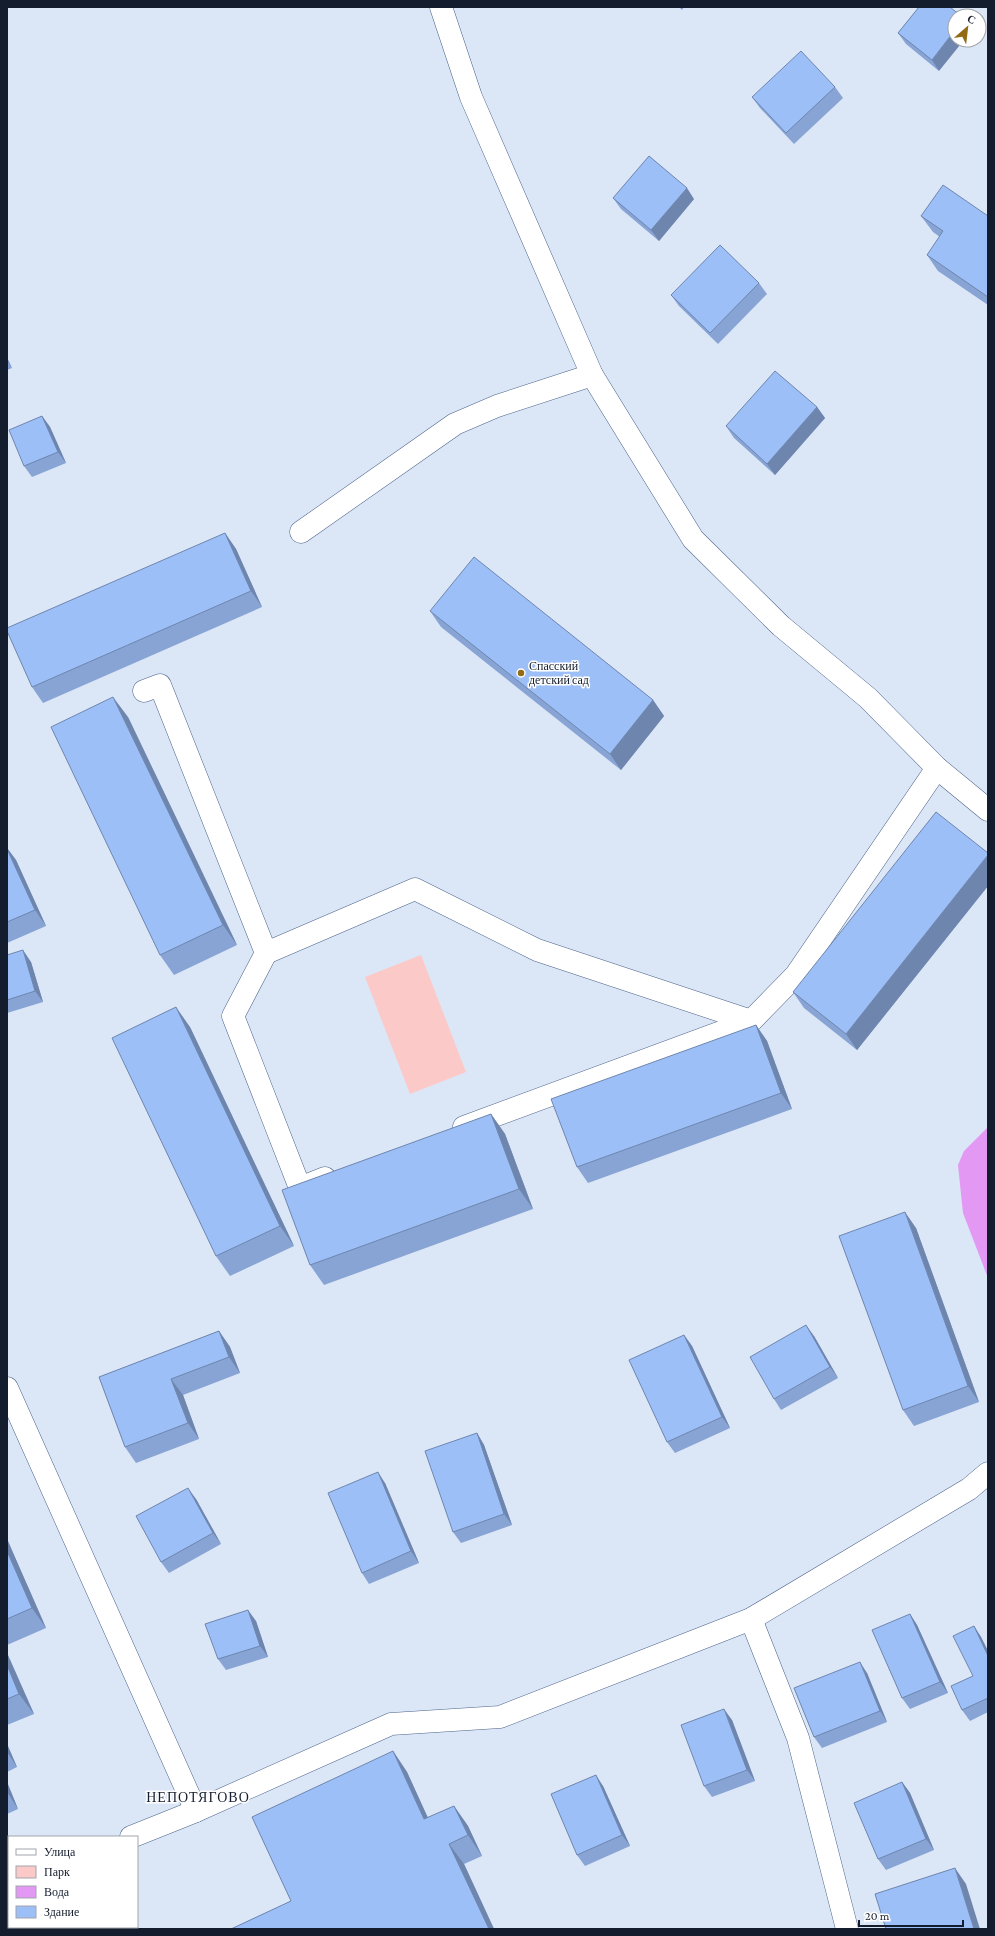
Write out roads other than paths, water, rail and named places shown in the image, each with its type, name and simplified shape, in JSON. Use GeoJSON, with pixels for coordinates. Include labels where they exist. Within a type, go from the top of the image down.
{"type":"FeatureCollection","features":[{"type":"Feature","properties":{"kind":"street"},"geometry":{"type":"LineString","coordinates":[[441,7],[471,97],[592,375],[693,539],[781,626],[868,698],[937,768],[988,810]]}},
{"type":"Feature","properties":{"kind":"street"},"geometry":{"type":"LineString","coordinates":[[301,532],[455,424],[497,406],[592,375]]}},
{"type":"Feature","properties":{"kind":"street"},"geometry":{"type":"LineString","coordinates":[[144,691],[160,684],[266,953]]}},
{"type":"Feature","properties":{"kind":"street"},"geometry":{"type":"LineString","coordinates":[[448,1133],[751,1021],[796,976],[937,768]]}},
{"type":"Feature","properties":{"kind":"street"},"geometry":{"type":"LineString","coordinates":[[344,1171],[300,1188],[233,1016],[266,953],[415,889],[536,950],[751,1021]]}},
{"type":"Feature","properties":{"kind":"street"},"geometry":{"type":"LineString","coordinates":[[7,1388],[12,1411],[196,1811]]}},
{"type":"Feature","properties":{"kind":"street"},"geometry":{"type":"LineString","coordinates":[[134,1836],[196,1811],[391,1724],[500,1717],[751,1620],[968,1489],[988,1473]]}},
{"type":"Feature","properties":{"kind":"street"},"geometry":{"type":"LineString","coordinates":[[751,1620],[798,1738],[847,1929]]}},
{"type":"Feature","properties":{"kind":"water"},"geometry":{"type":"Polygon","coordinates":[[[988,1127],[988,1278],[963,1213],[958,1165],[964,1151],[988,1127]]]}},
{"type":"Feature","properties":{"kind":"place","name":"Спасский детский сад"},"geometry":{"type":"Point","coordinates":[521,673]}},
{"type":"Feature","properties":{"kind":"district","name":"НЕПОТЯГОВО"},"geometry":{"type":"Point","coordinates":[198,1797]}}]}
